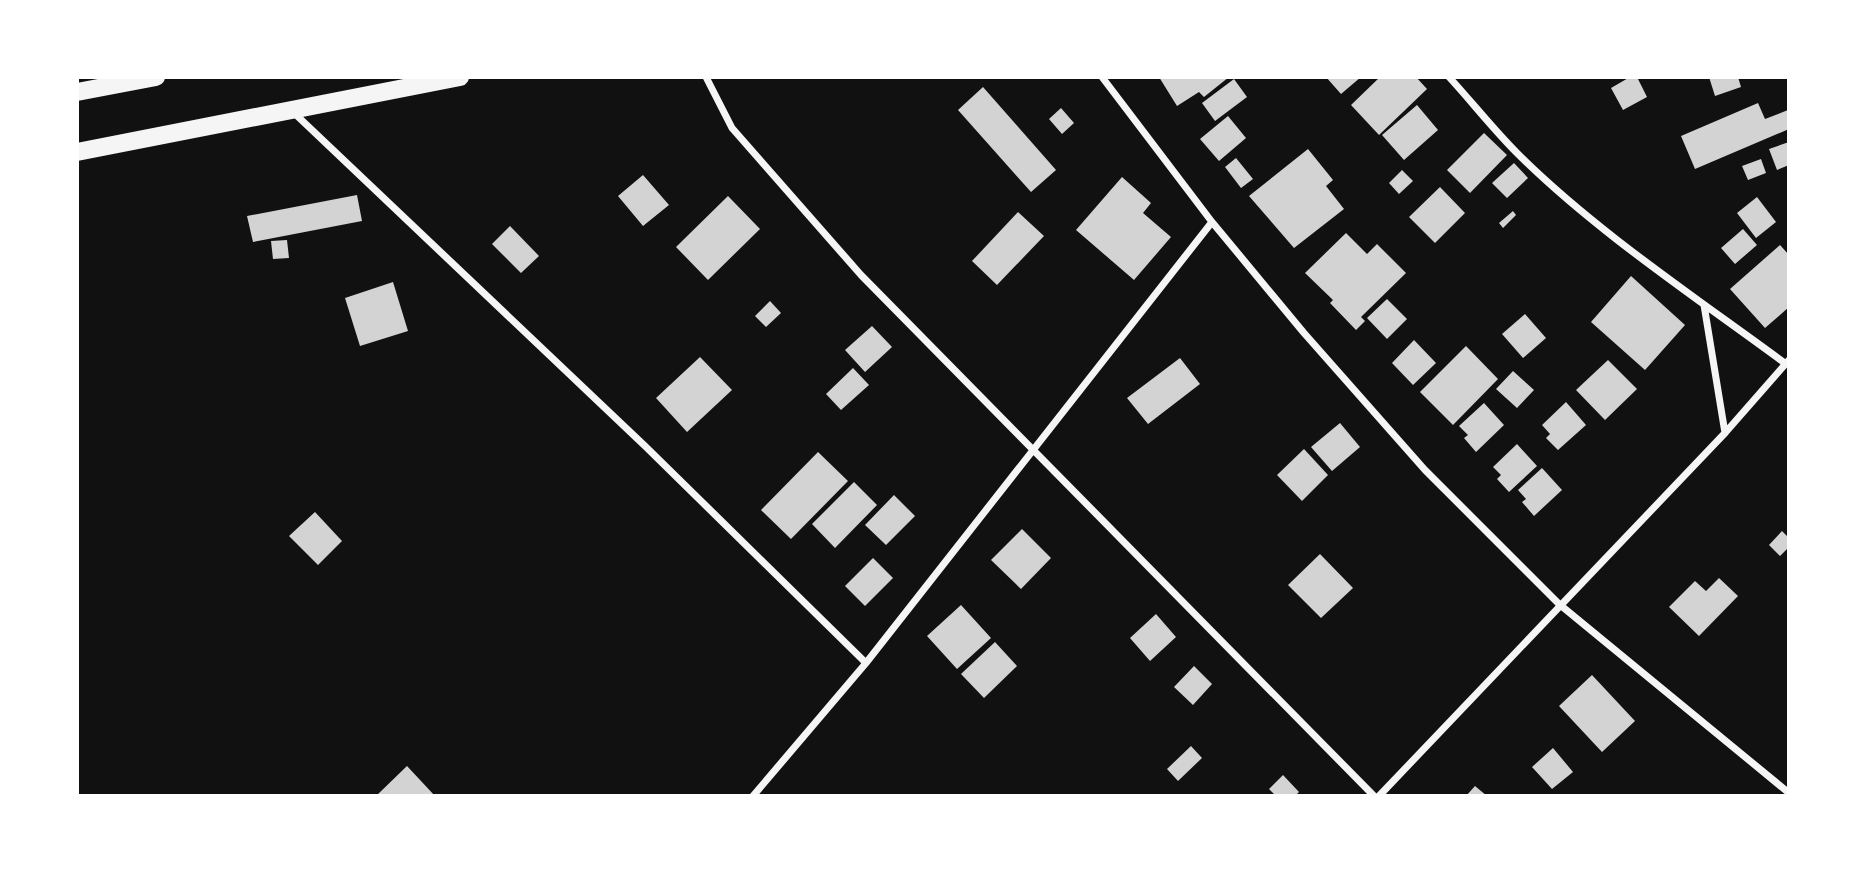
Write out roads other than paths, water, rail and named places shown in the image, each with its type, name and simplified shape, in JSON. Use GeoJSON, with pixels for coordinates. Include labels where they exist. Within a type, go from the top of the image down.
{"type":"FeatureCollection","features":[{"type":"Feature","properties":{"kind":"main road"},"geometry":{"type":"LineString","coordinates":[[77,92],[156,77]]}},
{"type":"Feature","properties":{"kind":"main road"},"geometry":{"type":"LineString","coordinates":[[77,152],[460,77]]}},
{"type":"Feature","properties":{"kind":"street"},"geometry":{"type":"LineString","coordinates":[[706,77],[732,128],[842,254],[1377,796],[1725,433],[1788,362],[1704,305],[1577,206],[1517,153],[1449,77]]}},
{"type":"Feature","properties":{"kind":"street"},"geometry":{"type":"LineString","coordinates":[[1102,77],[1212,222],[1304,333],[1425,470],[1559,604],[1789,793]]}},
{"type":"Feature","properties":{"kind":"street"},"geometry":{"type":"LineString","coordinates":[[291,110],[635,437],[866,663]]}},
{"type":"Feature","properties":{"kind":"street"},"geometry":{"type":"LineString","coordinates":[[753,796],[866,663],[1032,447],[1212,222]]}},
{"type":"Feature","properties":{"kind":"street"},"geometry":{"type":"LineString","coordinates":[[1704,305],[1725,433]]}}]}
